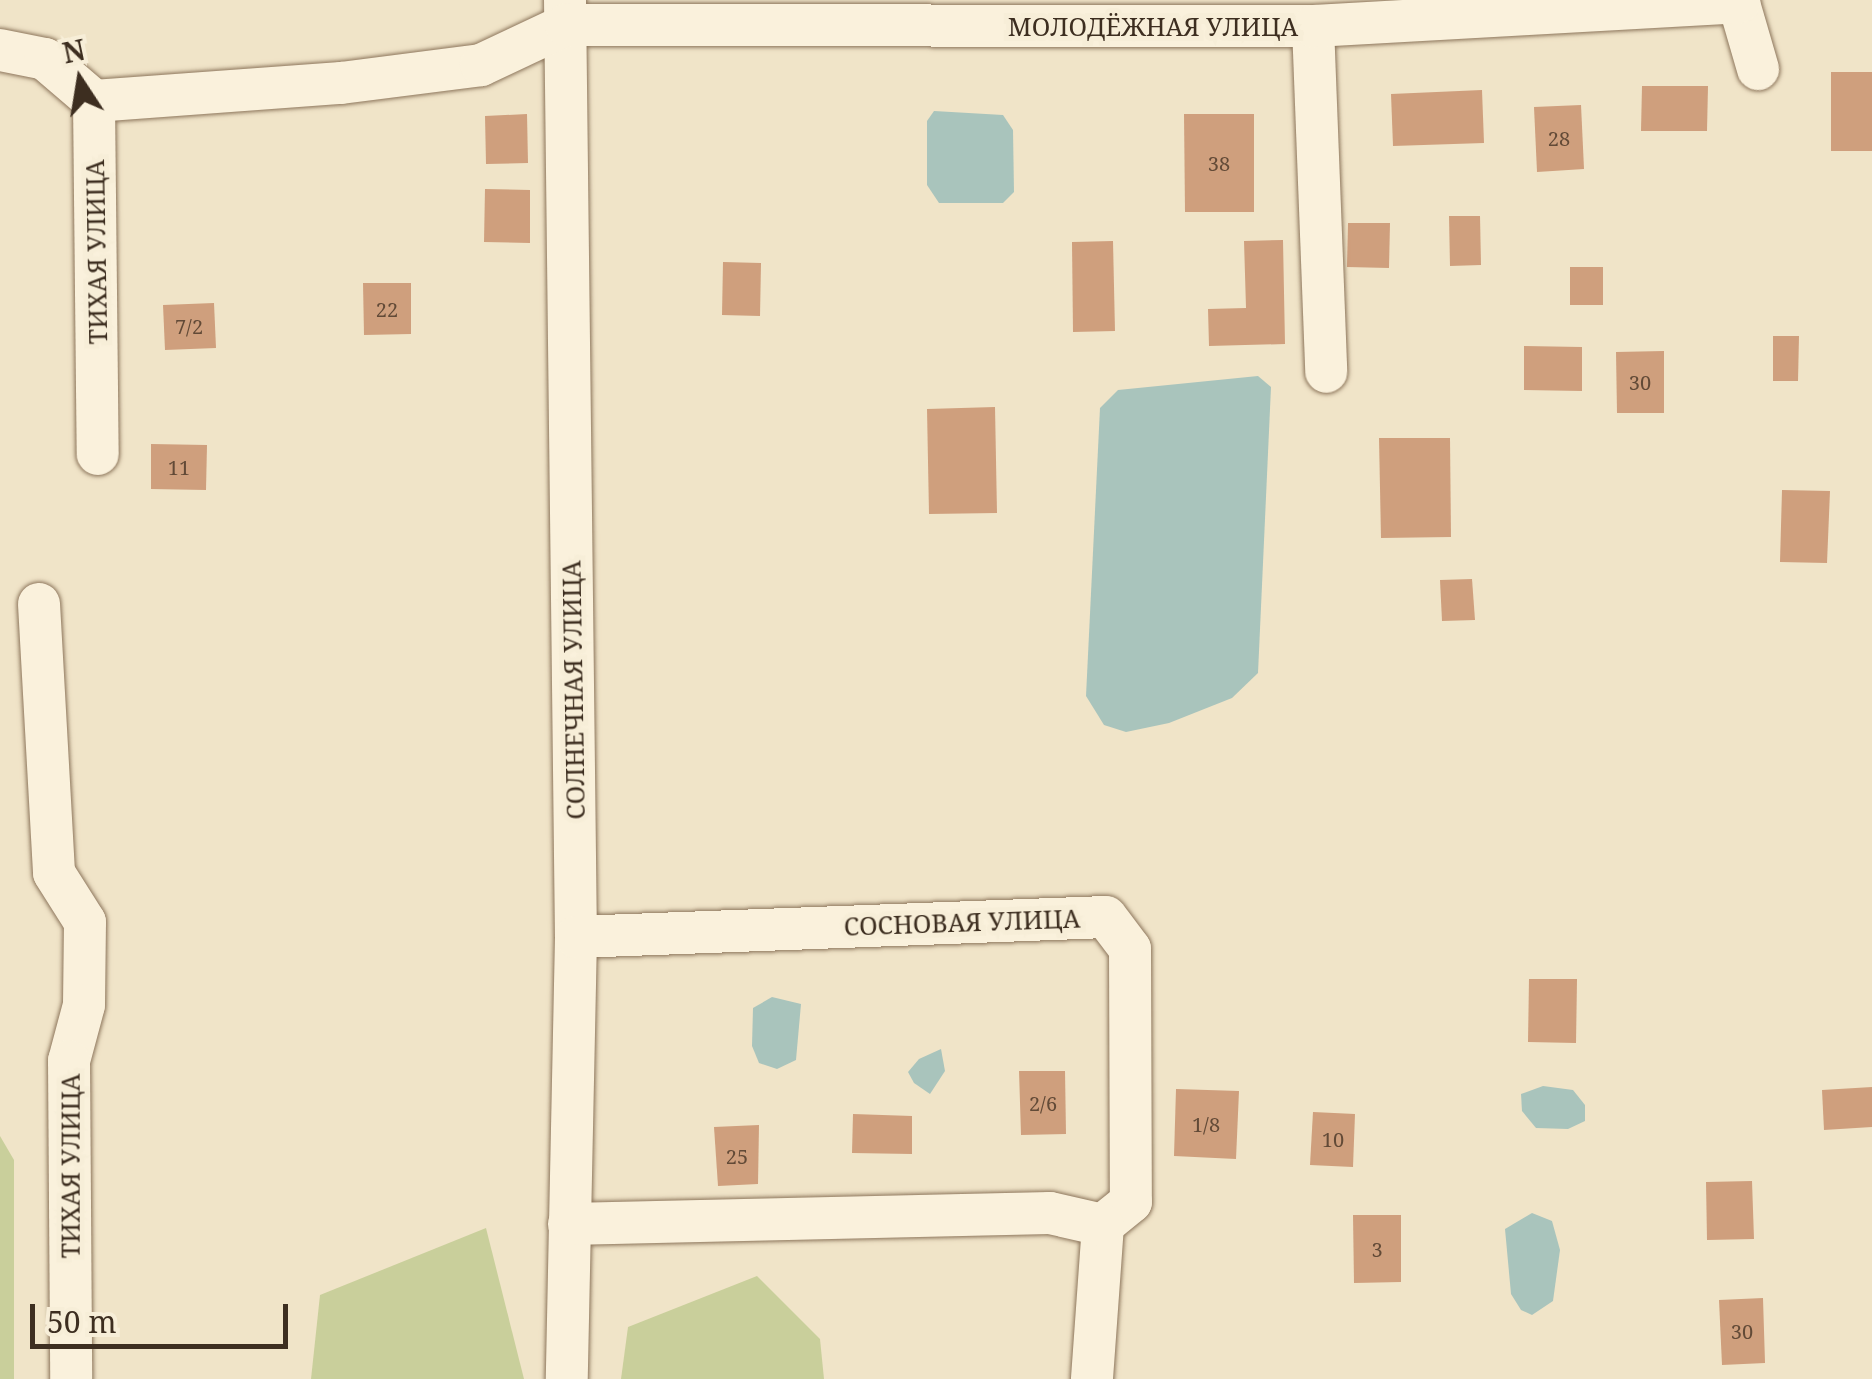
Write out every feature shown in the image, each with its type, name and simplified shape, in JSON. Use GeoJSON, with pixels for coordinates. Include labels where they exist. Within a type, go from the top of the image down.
{"type":"FeatureCollection","features":[{"type":"Feature","properties":{"kind":"street","name":"МОЛОДЁЖНАЯ УЛИЦА"},"geometry":{"type":"LineString","coordinates":[[566,12],[1227,14],[1313,26],[1738,1]]}},
{"type":"Feature","properties":{"kind":"street"},"geometry":{"type":"LineString","coordinates":[[1738,1],[1758,69]]}},
{"type":"Feature","properties":{"kind":"street"},"geometry":{"type":"LineString","coordinates":[[0,50],[45,59],[94,101],[341,83],[480,65],[566,12]]}},
{"type":"Feature","properties":{"kind":"street","name":"СОЛНЕЧНАЯ УЛИЦА"},"geometry":{"type":"LineString","coordinates":[[566,12],[576,936],[567,1379]]}},
{"type":"Feature","properties":{"kind":"street"},"geometry":{"type":"LineString","coordinates":[[1313,26],[1326,372]]}},
{"type":"Feature","properties":{"kind":"street","name":"ТИХАЯ УЛИЦА"},"geometry":{"type":"LineString","coordinates":[[94,101],[98,454]]}},
{"type":"Feature","properties":{"kind":"street","name":"ТИХАЯ УЛИЦА"},"geometry":{"type":"LineString","coordinates":[[39,604],[54,873],[85,922],[84,1005],[70,1061],[70,1379]]}},
{"type":"Feature","properties":{"kind":"street","name":"СОСНОВАЯ УЛИЦА"},"geometry":{"type":"LineString","coordinates":[[576,936],[1106,917],[1130,949],[1131,1202],[1104,1225],[1096,1272],[1092,1379]]}},
{"type":"Feature","properties":{"kind":"street"},"geometry":{"type":"LineString","coordinates":[[569,1224],[1050,1213],[1104,1225]]}},
{"type":"Feature","properties":{"kind":"green space"},"geometry":{"type":"Polygon","coordinates":[[[0,1136],[14,1160],[14,1379],[0,1379],[0,1136]]]}},
{"type":"Feature","properties":{"kind":"green space"},"geometry":{"type":"Polygon","coordinates":[[[486,1228],[524,1379],[311,1379],[320,1295],[486,1228]]]}},
{"type":"Feature","properties":{"kind":"green space"},"geometry":{"type":"Polygon","coordinates":[[[757,1276],[820,1339],[824,1379],[621,1379],[628,1327],[757,1276]]]}},
{"type":"Feature","properties":{"kind":"water"},"geometry":{"type":"Polygon","coordinates":[[[934,111],[1003,115],[1013,130],[1014,192],[1003,203],[939,203],[927,185],[927,121],[934,111]]]}},
{"type":"Feature","properties":{"kind":"water"},"geometry":{"type":"Polygon","coordinates":[[[1258,376],[1271,387],[1258,673],[1232,698],[1169,723],[1126,732],[1104,725],[1086,696],[1100,408],[1118,390],[1258,376]]]}},
{"type":"Feature","properties":{"kind":"water"},"geometry":{"type":"Polygon","coordinates":[[[772,997],[801,1004],[796,1060],[777,1069],[759,1063],[752,1046],[753,1008],[772,997]]]}},
{"type":"Feature","properties":{"kind":"water"},"geometry":{"type":"Polygon","coordinates":[[[941,1049],[945,1071],[930,1094],[914,1083],[908,1072],[919,1059],[941,1049]]]}},
{"type":"Feature","properties":{"kind":"water"},"geometry":{"type":"Polygon","coordinates":[[[1543,1086],[1573,1090],[1585,1105],[1585,1121],[1568,1129],[1536,1128],[1522,1111],[1521,1094],[1543,1086]]]}},
{"type":"Feature","properties":{"kind":"water"},"geometry":{"type":"Polygon","coordinates":[[[1532,1213],[1552,1221],[1560,1250],[1553,1301],[1532,1315],[1521,1310],[1511,1294],[1505,1229],[1532,1213]]]}},
{"type":"Feature","properties":{"kind":"building"},"geometry":{"type":"Polygon","coordinates":[[[1831,72],[1872,72],[1872,151],[1831,151],[1831,72]]]}},
{"type":"Feature","properties":{"kind":"building"},"geometry":{"type":"Polygon","coordinates":[[[1642,86],[1708,86],[1707,131],[1641,131],[1642,86]]]}},
{"type":"Feature","properties":{"kind":"building"},"geometry":{"type":"Polygon","coordinates":[[[1482,90],[1484,143],[1393,146],[1391,94],[1482,90]]]}},
{"type":"Feature","properties":{"kind":"building"},"geometry":{"type":"Polygon","coordinates":[[[1581,105],[1584,169],[1537,172],[1534,107],[1581,105]]]}},
{"type":"Feature","properties":{"kind":"building"},"geometry":{"type":"Polygon","coordinates":[[[527,114],[528,163],[486,164],[485,116],[527,114]]]}},
{"type":"Feature","properties":{"kind":"building"},"geometry":{"type":"Polygon","coordinates":[[[1184,114],[1254,114],[1254,212],[1185,212],[1184,114]]]}},
{"type":"Feature","properties":{"kind":"building"},"geometry":{"type":"Polygon","coordinates":[[[485,189],[530,190],[530,243],[484,242],[485,189]]]}},
{"type":"Feature","properties":{"kind":"building"},"geometry":{"type":"Polygon","coordinates":[[[1449,216],[1480,216],[1481,265],[1450,266],[1449,216]]]}},
{"type":"Feature","properties":{"kind":"building"},"geometry":{"type":"Polygon","coordinates":[[[1348,223],[1390,223],[1389,268],[1347,267],[1348,223]]]}},
{"type":"Feature","properties":{"kind":"building"},"geometry":{"type":"Polygon","coordinates":[[[1283,240],[1285,344],[1209,346],[1208,309],[1246,308],[1244,241],[1283,240]]]}},
{"type":"Feature","properties":{"kind":"building"},"geometry":{"type":"Polygon","coordinates":[[[1113,241],[1115,331],[1073,332],[1072,242],[1113,241]]]}},
{"type":"Feature","properties":{"kind":"building"},"geometry":{"type":"Polygon","coordinates":[[[723,262],[761,263],[760,316],[722,315],[723,262]]]}},
{"type":"Feature","properties":{"kind":"building"},"geometry":{"type":"Polygon","coordinates":[[[1570,267],[1603,267],[1603,305],[1570,305],[1570,267]]]}},
{"type":"Feature","properties":{"kind":"building"},"geometry":{"type":"Polygon","coordinates":[[[363,283],[411,283],[411,334],[364,335],[363,283]]]}},
{"type":"Feature","properties":{"kind":"building"},"geometry":{"type":"Polygon","coordinates":[[[214,303],[216,348],[165,350],[163,305],[214,303]]]}},
{"type":"Feature","properties":{"kind":"building"},"geometry":{"type":"Polygon","coordinates":[[[1773,336],[1799,336],[1798,381],[1773,381],[1773,336]]]}},
{"type":"Feature","properties":{"kind":"building"},"geometry":{"type":"Polygon","coordinates":[[[1524,346],[1582,347],[1582,391],[1524,390],[1524,346]]]}},
{"type":"Feature","properties":{"kind":"building"},"geometry":{"type":"Polygon","coordinates":[[[1664,351],[1664,413],[1617,413],[1616,352],[1664,351]]]}},
{"type":"Feature","properties":{"kind":"building"},"geometry":{"type":"Polygon","coordinates":[[[995,407],[997,513],[929,514],[927,409],[995,407]]]}},
{"type":"Feature","properties":{"kind":"building"},"geometry":{"type":"Polygon","coordinates":[[[1379,438],[1450,438],[1451,537],[1381,538],[1379,438]]]}},
{"type":"Feature","properties":{"kind":"building"},"geometry":{"type":"Polygon","coordinates":[[[151,444],[207,445],[206,490],[151,489],[151,444]]]}},
{"type":"Feature","properties":{"kind":"building"},"geometry":{"type":"Polygon","coordinates":[[[1782,490],[1830,491],[1827,563],[1780,562],[1782,490]]]}},
{"type":"Feature","properties":{"kind":"building"},"geometry":{"type":"Polygon","coordinates":[[[1472,579],[1475,620],[1442,621],[1440,580],[1472,579]]]}},
{"type":"Feature","properties":{"kind":"building"},"geometry":{"type":"Polygon","coordinates":[[[1529,979],[1577,979],[1576,1043],[1528,1042],[1529,979]]]}},
{"type":"Feature","properties":{"kind":"building"},"geometry":{"type":"Polygon","coordinates":[[[1019,1071],[1065,1071],[1066,1134],[1021,1135],[1019,1071]]]}},
{"type":"Feature","properties":{"kind":"building"},"geometry":{"type":"Polygon","coordinates":[[[1872,1087],[1872,1127],[1824,1130],[1822,1090],[1872,1087]]]}},
{"type":"Feature","properties":{"kind":"building"},"geometry":{"type":"Polygon","coordinates":[[[1176,1089],[1239,1091],[1236,1159],[1174,1156],[1176,1089]]]}},
{"type":"Feature","properties":{"kind":"building"},"geometry":{"type":"Polygon","coordinates":[[[1313,1112],[1355,1114],[1353,1167],[1310,1165],[1313,1112]]]}},
{"type":"Feature","properties":{"kind":"building"},"geometry":{"type":"Polygon","coordinates":[[[853,1114],[912,1116],[912,1154],[852,1153],[853,1114]]]}},
{"type":"Feature","properties":{"kind":"building"},"geometry":{"type":"Polygon","coordinates":[[[759,1125],[758,1184],[718,1186],[714,1127],[759,1125]]]}},
{"type":"Feature","properties":{"kind":"building"},"geometry":{"type":"Polygon","coordinates":[[[1752,1181],[1754,1239],[1707,1240],[1706,1182],[1752,1181]]]}},
{"type":"Feature","properties":{"kind":"building"},"geometry":{"type":"Polygon","coordinates":[[[1353,1215],[1401,1215],[1401,1282],[1354,1283],[1353,1215]]]}},
{"type":"Feature","properties":{"kind":"building"},"geometry":{"type":"Polygon","coordinates":[[[1763,1298],[1765,1363],[1722,1365],[1719,1300],[1763,1298]]]}}]}
